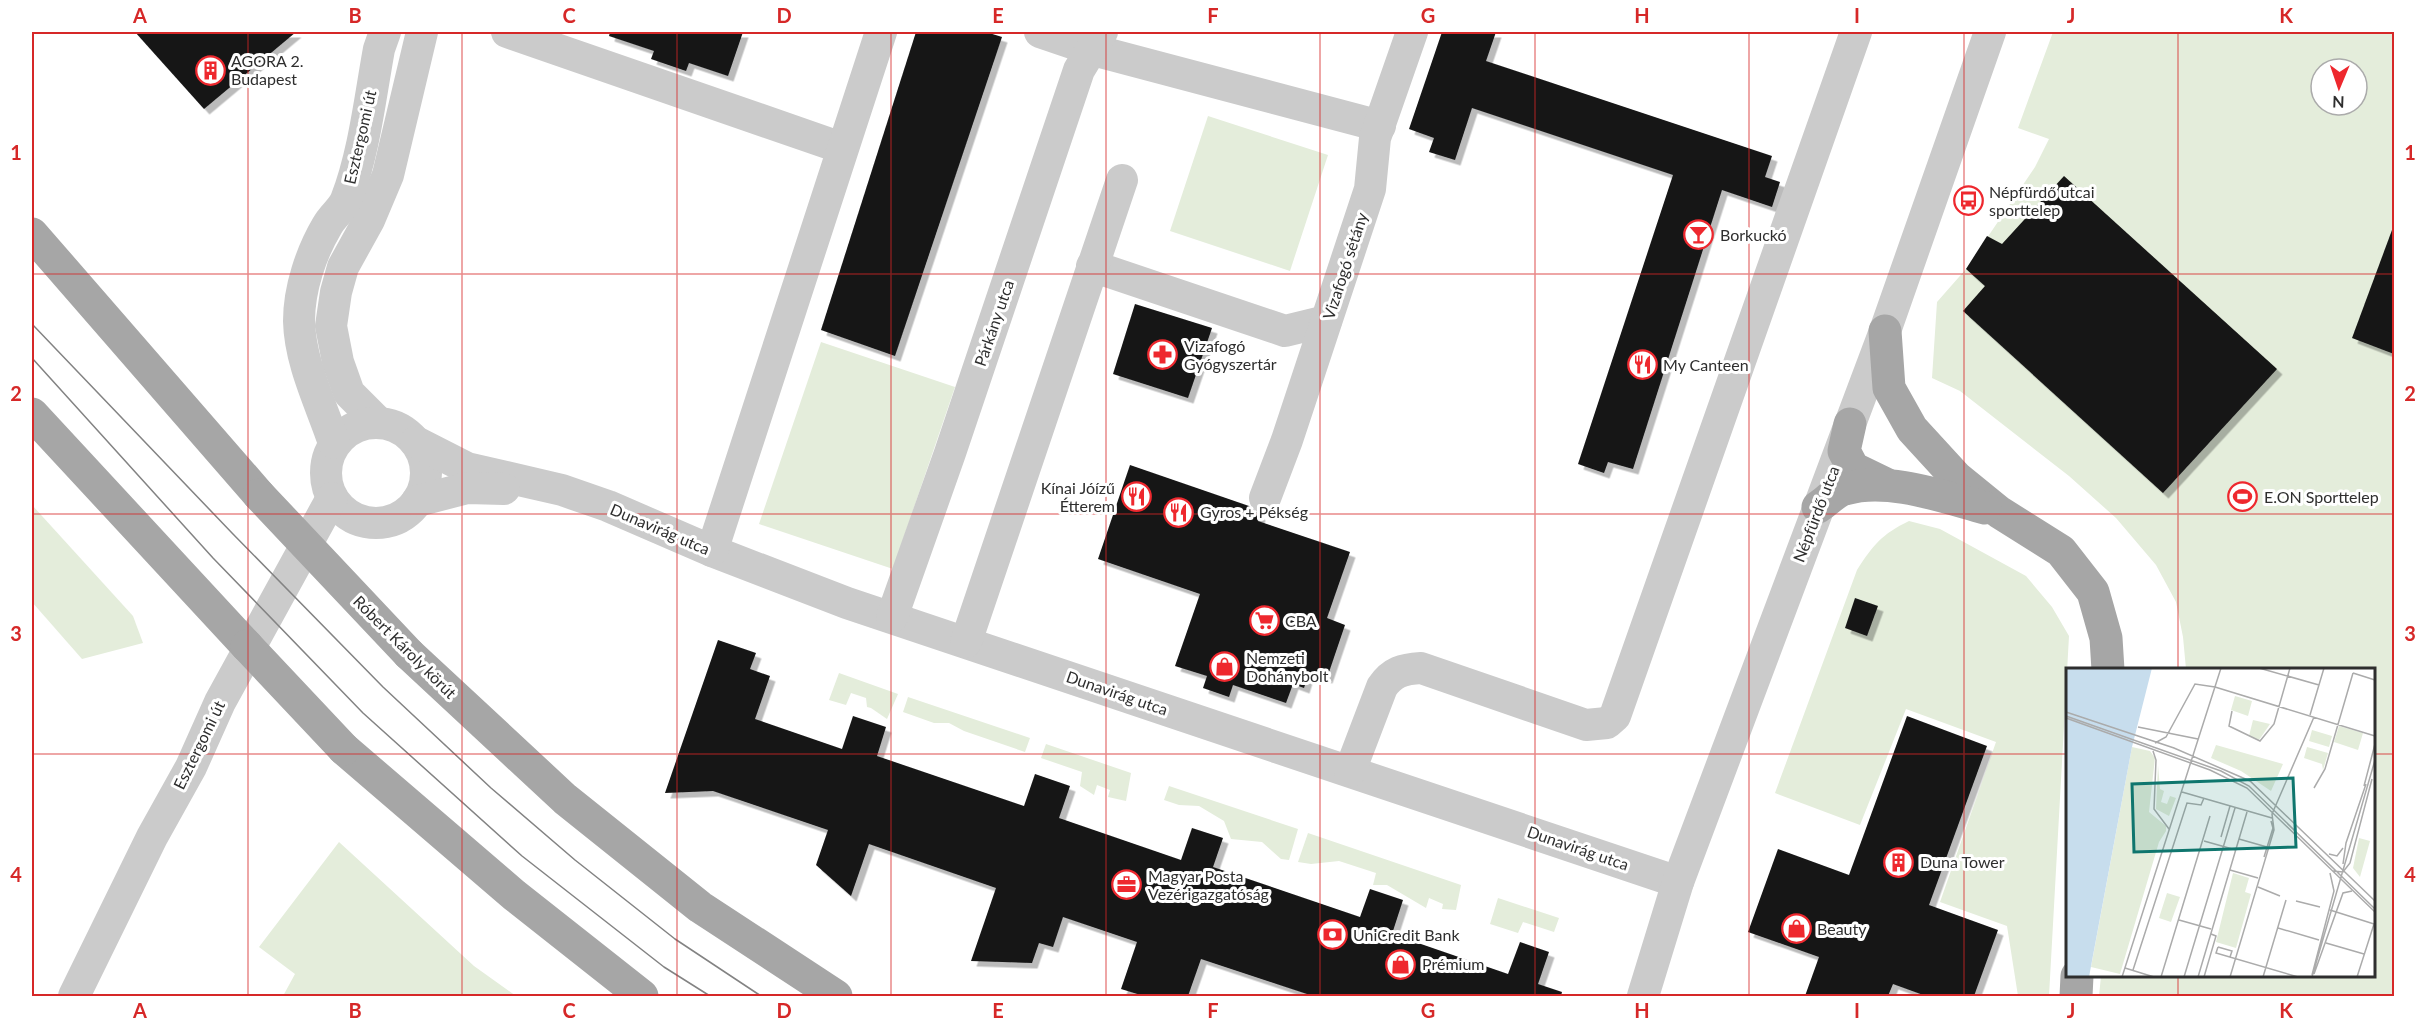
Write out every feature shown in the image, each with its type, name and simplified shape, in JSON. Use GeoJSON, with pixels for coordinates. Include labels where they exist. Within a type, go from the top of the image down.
{"type":"FeatureCollection","features":[{"type":"Feature","properties":{"kind":"main road","name":"Róbert Károly körút"},"geometry":{"type":"LineString","coordinates":[[32,234],[259,495],[409,654],[565,799],[699,907],[836,996]]}},
{"type":"Feature","properties":{"kind":"main road"},"geometry":{"type":"LineString","coordinates":[[1885,331],[1889,388],[1912,429],[1956,477],[1999,512],[2061,552],[2093,592],[2106,638],[2108,668]]}},
{"type":"Feature","properties":{"kind":"main road"},"geometry":{"type":"LineString","coordinates":[[32,414],[344,748],[514,895],[642,996]]}},
{"type":"Feature","properties":{"kind":"main road"},"geometry":{"type":"LineString","coordinates":[[1850,424],[1844,451],[1853,468],[1886,484],[1928,492],[1999,512]]}},
{"type":"Feature","properties":{"kind":"main road"},"geometry":{"type":"LineString","coordinates":[[1818,507],[1843,489],[1886,484]]}},
{"type":"Feature","properties":{"kind":"main road"},"geometry":{"type":"LineString","coordinates":[[2076,996],[2078,977]]}},
{"type":"Feature","properties":{"kind":"street","name":"Esztergomi út"},"geometry":{"type":"LineString","coordinates":[[334,443],[304,357],[299,321],[302,296],[313,255],[328,223],[345,203],[356,165],[385,32]]}},
{"type":"Feature","properties":{"kind":"street","name":"Esztergomi út"},"geometry":{"type":"LineString","coordinates":[[416,442],[399,428],[378,422],[349,393],[338,362],[331,326],[336,292],[343,267],[369,220],[388,175],[422,32]]}},
{"type":"Feature","properties":{"kind":"street"},"geometry":{"type":"LineString","coordinates":[[507,32],[842,148]]}},
{"type":"Feature","properties":{"kind":"street"},"geometry":{"type":"LineString","coordinates":[[712,551],[881,32]]}},
{"type":"Feature","properties":{"kind":"street"},"geometry":{"type":"LineString","coordinates":[[1040,32],[1097,41],[1380,126]]}},
{"type":"Feature","properties":{"kind":"street","name":"Vizafogó sétány"},"geometry":{"type":"LineString","coordinates":[[1265,498],[1370,189],[1375,138],[1412,32]]}},
{"type":"Feature","properties":{"kind":"street"},"geometry":{"type":"LineString","coordinates":[[1350,771],[1382,687],[1389,676],[1404,669],[1421,668],[1586,725],[1607,723],[1615,716],[1856,32]]}},
{"type":"Feature","properties":{"kind":"street","name":"Népfürdő utca"},"geometry":{"type":"LineString","coordinates":[[1643,996],[1678,882],[1885,331],[1990,32]]}},
{"type":"Feature","properties":{"kind":"street","name":"Párkány utca"},"geometry":{"type":"LineString","coordinates":[[892,618],[1079,70],[1097,41]]}},
{"type":"Feature","properties":{"kind":"street"},"geometry":{"type":"LineString","coordinates":[[966,642],[1122,180]]}},
{"type":"Feature","properties":{"kind":"street"},"geometry":{"type":"LineString","coordinates":[[1092,266],[1285,332],[1326,321]]}},
{"type":"Feature","properties":{"kind":"street"},"geometry":{"type":"LineString","coordinates":[[378,422],[353,427],[334,443],[326,460],[326,480],[332,498],[352,518],[381,523],[407,512],[417,501],[424,487],[426,471],[423,456],[416,442]]}},
{"type":"Feature","properties":{"kind":"street","name":"Dunavirág utca"},"geometry":{"type":"LineString","coordinates":[[416,442],[467,468],[562,490],[608,506],[712,551],[892,618],[1678,882]]}},
{"type":"Feature","properties":{"kind":"street","name":"Dunavirág utca"},"geometry":{"type":"LineString","coordinates":[[417,501],[467,488],[562,490]]}},
{"type":"Feature","properties":{"kind":"street","name":"Esztergomi út"},"geometry":{"type":"LineString","coordinates":[[74,996],[152,837],[191,767],[220,702],[332,498]]}},
{"type":"Feature","properties":{"kind":"green space","name":"E.ON Sporttelep"},"geometry":{"type":"Polygon","coordinates":[[[2053,32],[2394,32],[2394,996],[2099,996],[2101,977],[2375,977],[2375,668],[2186,668],[2176,602],[2156,565],[2116,518],[2069,476],[1960,391],[1932,378],[1937,302],[1966,269],[2035,167],[2049,139],[2018,128],[2053,32]]]}},
{"type":"Feature","properties":{"kind":"green space"},"geometry":{"type":"Polygon","coordinates":[[[1208,116],[1328,155],[1290,271],[1170,231],[1208,116]]]}},
{"type":"Feature","properties":{"kind":"green space"},"geometry":{"type":"Polygon","coordinates":[[[821,342],[955,387],[893,569],[759,524],[821,342]]]}},
{"type":"Feature","properties":{"kind":"green space"},"geometry":{"type":"Polygon","coordinates":[[[32,505],[133,616],[143,643],[82,659],[32,602],[32,505]]]}},
{"type":"Feature","properties":{"kind":"green space"},"geometry":{"type":"Polygon","coordinates":[[[1909,521],[1940,529],[2026,576],[2052,607],[2069,636],[2049,996],[2018,996],[2007,926],[1940,902],[1996,742],[1906,709],[1860,825],[1775,793],[1857,570],[1879,541],[1909,521]]]}},
{"type":"Feature","properties":{"kind":"green space"},"geometry":{"type":"Polygon","coordinates":[[[839,673],[898,694],[887,719],[867,707],[866,698],[851,693],[846,705],[829,700],[839,673]]]}},
{"type":"Feature","properties":{"kind":"green space"},"geometry":{"type":"Polygon","coordinates":[[[908,697],[1030,738],[1025,752],[964,731],[949,723],[934,723],[903,712],[908,697]]]}},
{"type":"Feature","properties":{"kind":"green space"},"geometry":{"type":"Polygon","coordinates":[[[1046,744],[1131,773],[1126,801],[1108,797],[1110,790],[1097,785],[1094,795],[1080,786],[1082,772],[1041,758],[1046,744]]]}},
{"type":"Feature","properties":{"kind":"green space"},"geometry":{"type":"Polygon","coordinates":[[[1169,786],[1298,829],[1289,860],[1281,859],[1262,842],[1231,839],[1224,821],[1199,806],[1179,805],[1164,800],[1169,786]]]}},
{"type":"Feature","properties":{"kind":"green space"},"geometry":{"type":"Polygon","coordinates":[[[1308,833],[1461,885],[1456,910],[1442,909],[1443,904],[1429,898],[1426,908],[1387,885],[1373,885],[1376,873],[1339,861],[1311,864],[1298,862],[1308,833]]]}},
{"type":"Feature","properties":{"kind":"green space"},"geometry":{"type":"Polygon","coordinates":[[[339,842],[474,966],[516,996],[283,996],[295,974],[259,947],[339,842]]]}},
{"type":"Feature","properties":{"kind":"green space"},"geometry":{"type":"Polygon","coordinates":[[[1498,898],[1559,918],[1554,932],[1523,922],[1518,933],[1490,924],[1498,898]]]}},
{"type":"Feature","properties":{"kind":"building","name":"AGORA 2. Budapest"},"geometry":{"type":"Polygon","coordinates":[[[135,32],[296,32],[204,109],[135,32]]]}},
{"type":"Feature","properties":{"kind":"building"},"geometry":{"type":"Polygon","coordinates":[[[610,32],[743,32],[728,76],[689,63],[686,71],[651,59],[654,51],[609,36],[610,32]]]}},
{"type":"Feature","properties":{"kind":"building"},"geometry":{"type":"Polygon","coordinates":[[[916,32],[986,32],[1002,37],[895,356],[821,330],[916,32]]]}},
{"type":"Feature","properties":{"kind":"building"},"geometry":{"type":"Polygon","coordinates":[[[1442,32],[1496,32],[1486,61],[1772,156],[1765,177],[1780,182],[1772,207],[1722,190],[1633,469],[1608,462],[1604,473],[1578,464],[1673,175],[1472,108],[1455,160],[1429,152],[1434,138],[1409,129],[1442,32]]]}},
{"type":"Feature","properties":{"kind":"building"},"geometry":{"type":"Polygon","coordinates":[[[2064,176],[2277,369],[2163,493],[1963,311],[1985,286],[1966,269],[1987,236],[2002,244],[2064,176]]]}},
{"type":"Feature","properties":{"kind":"building"},"geometry":{"type":"Polygon","coordinates":[[[2392,230],[2394,231],[2394,354],[2352,338],[2392,230]]]}},
{"type":"Feature","properties":{"kind":"building","name":"Vizafogó Gyógyszertár"},"geometry":{"type":"Polygon","coordinates":[[[1135,304],[1212,328],[1188,398],[1113,374],[1135,304]]]}},
{"type":"Feature","properties":{"kind":"building"},"geometry":{"type":"Polygon","coordinates":[[[1130,465],[1249,506],[1260,515],[1258,521],[1350,552],[1327,618],[1345,625],[1327,678],[1309,672],[1304,688],[1293,684],[1286,703],[1233,685],[1229,697],[1203,688],[1207,676],[1175,666],[1200,594],[1098,559],[1130,465]]]}},
{"type":"Feature","properties":{"kind":"building"},"geometry":{"type":"Polygon","coordinates":[[[1855,598],[1878,606],[1867,636],[1845,628],[1855,598]]]}},
{"type":"Feature","properties":{"kind":"building"},"geometry":{"type":"Polygon","coordinates":[[[718,640],[756,653],[750,669],[770,676],[755,719],[842,749],[853,716],[886,727],[877,756],[1024,806],[1035,774],[1070,786],[1059,818],[1181,860],[1192,828],[1223,838],[1213,867],[1360,917],[1370,889],[1403,900],[1392,934],[1508,974],[1520,942],[1549,952],[1538,984],[1562,992],[1561,996],[1313,996],[1201,959],[1188,996],[1144,996],[1121,989],[1137,942],[1063,917],[1053,947],[1039,943],[1032,963],[971,961],[996,888],[869,844],[851,896],[816,865],[828,830],[713,791],[665,793],[718,640]]]}},
{"type":"Feature","properties":{"kind":"building","name":"Duna Tower"},"geometry":{"type":"Polygon","coordinates":[[[1907,716],[1987,746],[1929,905],[1998,930],[1974,996],[1926,996],[1893,984],[1888,996],[1805,996],[1819,957],[1748,932],[1778,849],[1849,875],[1907,716]]]}},
{"type":"Feature","properties":{"kind":"tram line"},"geometry":{"type":"LineString","coordinates":[[32,324],[383,687],[491,788],[575,860],[675,939],[761,996]]}},
{"type":"Feature","properties":{"kind":"tram line"},"geometry":{"type":"LineString","coordinates":[[32,358],[213,558],[363,713],[522,856],[664,967],[710,996]]}},
{"type":"Feature","properties":{"kind":"place","name":"AGORA 2. Budapest"},"geometry":{"type":"Point","coordinates":[210,70]}},
{"type":"Feature","properties":{"kind":"place","name":"Népfürdő utcai sporttelep"},"geometry":{"type":"Point","coordinates":[1968,201]}},
{"type":"Feature","properties":{"kind":"place","name":"Borkuckó"},"geometry":{"type":"Point","coordinates":[1699,235]}},
{"type":"Feature","properties":{"kind":"place","name":"Vizafogó Gyógyszertár"},"geometry":{"type":"Point","coordinates":[1163,355]}},
{"type":"Feature","properties":{"kind":"place","name":"My Canteen"},"geometry":{"type":"Point","coordinates":[1642,365]}},
{"type":"Feature","properties":{"kind":"place","name":"Kínai Jóízű Étterem"},"geometry":{"type":"Point","coordinates":[1136,497]}},
{"type":"Feature","properties":{"kind":"place","name":"E.ON Sporttelep"},"geometry":{"type":"Point","coordinates":[2243,497]}},
{"type":"Feature","properties":{"kind":"place","name":"Gyros + Pékség"},"geometry":{"type":"Point","coordinates":[1179,512]}},
{"type":"Feature","properties":{"kind":"place","name":"CBA"},"geometry":{"type":"Point","coordinates":[1264,621]}},
{"type":"Feature","properties":{"kind":"place","name":"Nemzeti Dohánybolt"},"geometry":{"type":"Point","coordinates":[1225,667]}},
{"type":"Feature","properties":{"kind":"place","name":"Duna Tower"},"geometry":{"type":"Point","coordinates":[1899,862]}},
{"type":"Feature","properties":{"kind":"place","name":"Magyar Posta Vezérigazgatóság"},"geometry":{"type":"Point","coordinates":[1127,885]}},
{"type":"Feature","properties":{"kind":"place","name":"Beauty"},"geometry":{"type":"Point","coordinates":[1796,929]}},
{"type":"Feature","properties":{"kind":"place","name":"UniCredit Bank"},"geometry":{"type":"Point","coordinates":[1332,935]}},
{"type":"Feature","properties":{"kind":"place","name":"Prémium"},"geometry":{"type":"Point","coordinates":[1401,964]}}]}
